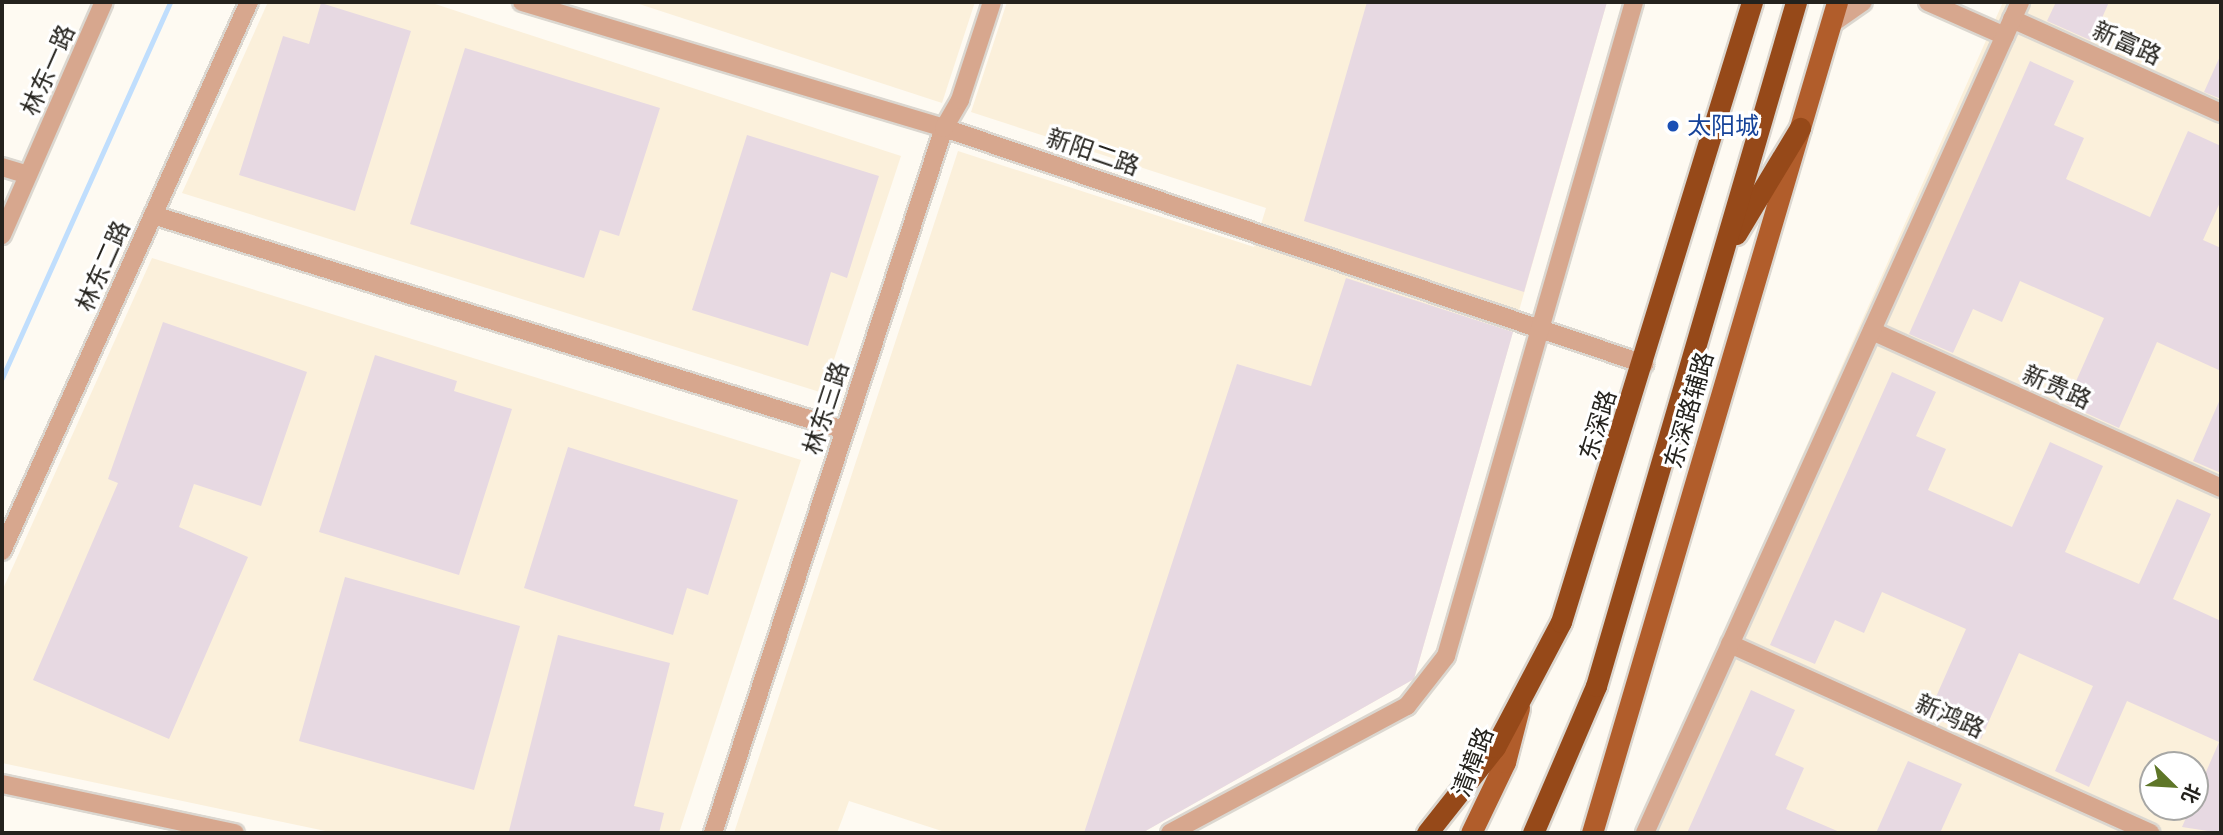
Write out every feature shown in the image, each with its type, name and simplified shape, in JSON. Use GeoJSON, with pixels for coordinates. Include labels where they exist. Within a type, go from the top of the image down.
{"type":"FeatureCollection","features":[{"type":"Feature","properties":{"kind":"highway","name":"东深路"},"geometry":{"type":"LineString","coordinates":[[1427,833],[1466,790],[1519,708],[1561,622],[1644,364],[1752,2]]}},
{"type":"Feature","properties":{"kind":"highway"},"geometry":{"type":"LineString","coordinates":[[1533,833],[1565,769],[1595,686],[1796,2]]}},
{"type":"Feature","properties":{"kind":"highway"},"geometry":{"type":"LineString","coordinates":[[1721,260],[1800,128]]}},
{"type":"Feature","properties":{"kind":"main road","name":"东深路辅路"},"geometry":{"type":"LineString","coordinates":[[1592,833],[1837,2]]}},
{"type":"Feature","properties":{"kind":"main road","name":"清樟路"},"geometry":{"type":"LineString","coordinates":[[1471,833],[1505,762],[1519,708]]}},
{"type":"Feature","properties":{"kind":"street","name":"林东一路"},"geometry":{"type":"LineString","coordinates":[[2,235],[104,2]]}},
{"type":"Feature","properties":{"kind":"street","name":"林东二路"},"geometry":{"type":"LineString","coordinates":[[2,551],[249,2]]}},
{"type":"Feature","properties":{"kind":"street","name":"新阳二路"},"geometry":{"type":"LineString","coordinates":[[522,2],[944,128],[1644,364]]}},
{"type":"Feature","properties":{"kind":"street","name":"林东三路"},"geometry":{"type":"LineString","coordinates":[[713,833],[944,128],[960,100],[992,2]]}},
{"type":"Feature","properties":{"kind":"street"},"geometry":{"type":"LineString","coordinates":[[1170,833],[1407,706],[1431,683],[1446,656],[1634,2]]}},
{"type":"Feature","properties":{"kind":"street"},"geometry":{"type":"LineString","coordinates":[[1830,25],[1863,2]]}},
{"type":"Feature","properties":{"kind":"street"},"geometry":{"type":"LineString","coordinates":[[1928,2],[2005,36]]}},
{"type":"Feature","properties":{"kind":"street"},"geometry":{"type":"LineString","coordinates":[[1645,833],[2020,2]]}},
{"type":"Feature","properties":{"kind":"street","name":"新富路"},"geometry":{"type":"LineString","coordinates":[[2012,19],[2221,113]]}},
{"type":"Feature","properties":{"kind":"street"},"geometry":{"type":"LineString","coordinates":[[2,167],[28,175]]}},
{"type":"Feature","properties":{"kind":"street"},"geometry":{"type":"LineString","coordinates":[[153,215],[844,430]]}},
{"type":"Feature","properties":{"kind":"street","name":"新贵路"},"geometry":{"type":"LineString","coordinates":[[1872,331],[2221,488]]}},
{"type":"Feature","properties":{"kind":"street","name":"新鸿路"},"geometry":{"type":"LineString","coordinates":[[1730,644],[2151,833]]}},
{"type":"Feature","properties":{"kind":"street"},"geometry":{"type":"LineString","coordinates":[[2,784],[235,833]]}},
{"type":"Feature","properties":{"kind":"shaded area"},"geometry":{"type":"Polygon","coordinates":[[[268,2],[429,2],[901,156],[823,393],[182,193],[268,2]]]}},
{"type":"Feature","properties":{"kind":"shaded area"},"geometry":{"type":"Polygon","coordinates":[[[633,2],[975,2],[942,103],[633,2]]]}},
{"type":"Feature","properties":{"kind":"shaded area"},"geometry":{"type":"Polygon","coordinates":[[[1007,2],[1607,2],[1414,679],[1142,833],[948,833],[849,801],[837,833],[734,833],[958,151],[1254,247],[1266,208],[971,112],[1007,2]]]}},
{"type":"Feature","properties":{"kind":"shaded area"},"geometry":{"type":"Polygon","coordinates":[[[2003,2],[2221,2],[2221,833],[1635,833],[2003,2]]]}},
{"type":"Feature","properties":{"kind":"shaded area"},"geometry":{"type":"Polygon","coordinates":[[[152,258],[801,460],[679,833],[335,833],[2,763],[2,591],[152,258]]]}},
{"type":"Feature","properties":{"kind":"building"},"geometry":{"type":"Polygon","coordinates":[[[1367,2],[1607,2],[1524,292],[1304,221],[1367,2]]]}},
{"type":"Feature","properties":{"kind":"building"},"geometry":{"type":"Polygon","coordinates":[[[2056,2],[2109,2],[2092,41],[2047,21],[2056,2]]]}},
{"type":"Feature","properties":{"kind":"building"},"geometry":{"type":"Polygon","coordinates":[[[321,3],[411,31],[355,211],[239,175],[283,36],[309,44],[321,3]]]}},
{"type":"Feature","properties":{"kind":"building"},"geometry":{"type":"Polygon","coordinates":[[[465,48],[660,108],[619,236],[600,230],[584,278],[410,224],[465,48]]]}},
{"type":"Feature","properties":{"kind":"building"},"geometry":{"type":"Polygon","coordinates":[[[2221,54],[2221,99],[2204,92],[2221,54]]]}},
{"type":"Feature","properties":{"kind":"building"},"geometry":{"type":"Polygon","coordinates":[[[2030,61],[2074,81],[2054,125],[2084,138],[2066,179],[2150,217],[2188,131],[2221,146],[2221,200],[2203,240],[2221,248],[2221,371],[2157,342],[2119,428],[2066,404],[2104,318],[2020,281],[2002,322],[1973,309],[1953,353],[1909,334],[2030,61]]]}},
{"type":"Feature","properties":{"kind":"building"},"geometry":{"type":"Polygon","coordinates":[[[747,135],[879,176],[847,278],[831,272],[808,346],[692,310],[747,135]]]}},
{"type":"Feature","properties":{"kind":"building"},"geometry":{"type":"Polygon","coordinates":[[[1346,278],[1513,332],[1414,679],[1142,833],[1084,833],[1237,364],[1311,386],[1346,278]]]}},
{"type":"Feature","properties":{"kind":"building"},"geometry":{"type":"Polygon","coordinates":[[[163,322],[307,372],[261,506],[194,484],[179,527],[248,557],[169,739],[33,680],[118,483],[108,479],[163,322]]]}},
{"type":"Feature","properties":{"kind":"building"},"geometry":{"type":"Polygon","coordinates":[[[375,355],[457,381],[454,391],[512,409],[459,575],[319,532],[375,355]]]}},
{"type":"Feature","properties":{"kind":"building"},"geometry":{"type":"Polygon","coordinates":[[[1892,372],[1936,392],[1916,436],[1946,449],[1928,490],[2012,527],[2050,442],[2103,466],[2065,552],[2139,584],[2177,499],[2211,514],[2173,599],[2221,621],[2221,833],[2182,827],[2185,821],[2209,821],[2209,765],[2219,742],[2127,701],[2089,787],[2055,771],[2093,686],[2019,653],[1981,739],[1928,715],[1966,629],[1882,592],[1864,633],[1835,620],[1815,664],[1770,645],[1892,372]]]}},
{"type":"Feature","properties":{"kind":"building"},"geometry":{"type":"Polygon","coordinates":[[[2221,397],[2221,473],[2193,461],[2221,397]]]}},
{"type":"Feature","properties":{"kind":"building"},"geometry":{"type":"Polygon","coordinates":[[[568,447],[738,500],[708,595],[687,588],[673,635],[524,588],[568,447]]]}},
{"type":"Feature","properties":{"kind":"building"},"geometry":{"type":"Polygon","coordinates":[[[345,577],[520,626],[474,790],[299,741],[345,577]]]}},
{"type":"Feature","properties":{"kind":"building"},"geometry":{"type":"Polygon","coordinates":[[[558,635],[670,663],[634,806],[664,813],[659,833],[509,831],[558,635]]]}},
{"type":"Feature","properties":{"kind":"building"},"geometry":{"type":"Polygon","coordinates":[[[1751,690],[1795,710],[1775,755],[1804,768],[1786,809],[1842,833],[1687,833],[1751,690]]]}},
{"type":"Feature","properties":{"kind":"building"},"geometry":{"type":"Polygon","coordinates":[[[1908,761],[1962,784],[1940,833],[1876,833],[1908,761]]]}},
{"type":"Feature","properties":{"kind":"waterway"},"geometry":{"type":"LineString","coordinates":[[2,378],[170,2]]}},
{"type":"Feature","properties":{"kind":"place","name":"太阳城"},"geometry":{"type":"Point","coordinates":[1673,126]}}]}
